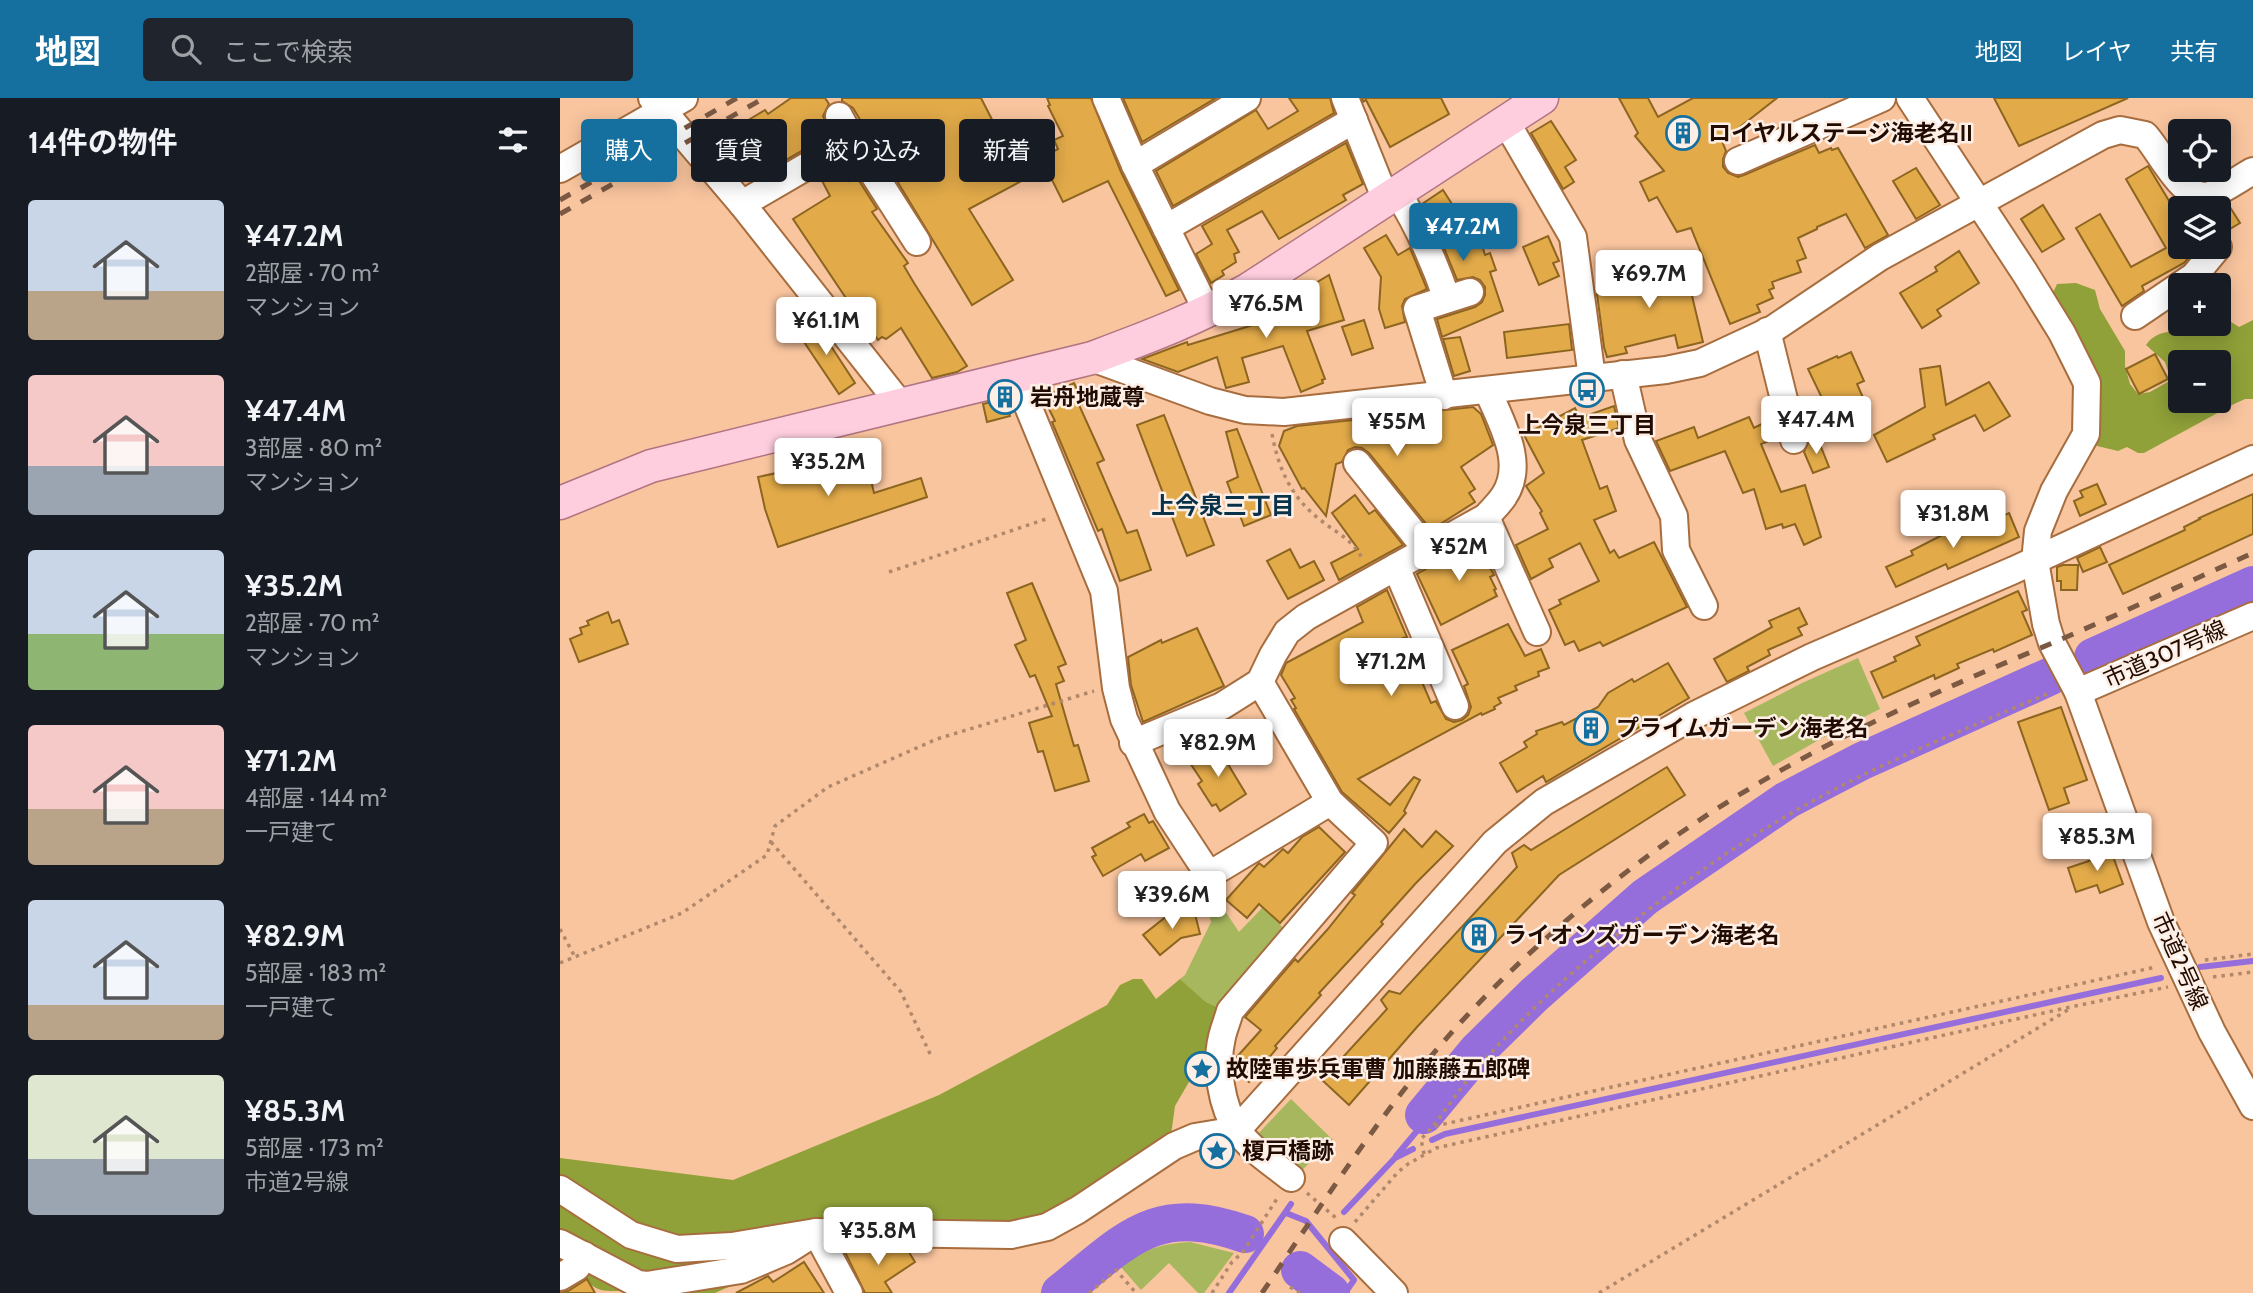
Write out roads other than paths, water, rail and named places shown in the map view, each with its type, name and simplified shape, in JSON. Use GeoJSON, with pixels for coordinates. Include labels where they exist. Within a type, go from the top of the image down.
{"type":"FeatureCollection","features":[{"type":"Feature","properties":{"kind":"main road"},"geometry":{"type":"LineString","coordinates":[[560,503],[651,466],[1092,358],[1208,313],[1542,98]]}},
{"type":"Feature","properties":{"kind":"street"},"geometry":{"type":"LineString","coordinates":[[1135,165],[1247,98]]}},
{"type":"Feature","properties":{"kind":"street"},"geometry":{"type":"LineString","coordinates":[[1738,160],[1882,98]]}},
{"type":"Feature","properties":{"kind":"street","name":"市道2号線"},"geometry":{"type":"LineString","coordinates":[[1910,98],[2025,272],[2062,333],[2087,383],[2086,434],[2054,491],[2038,531],[2035,561],[2050,639],[2076,687],[2161,922],[2229,1066],[2253,1106]]}},
{"type":"Feature","properties":{"kind":"street"},"geometry":{"type":"LineString","coordinates":[[1108,99],[1135,165],[1208,313]]}},
{"type":"Feature","properties":{"kind":"street"},"geometry":{"type":"LineString","coordinates":[[560,169],[666,102],[681,131],[900,404]]}},
{"type":"Feature","properties":{"kind":"street"},"geometry":{"type":"LineString","coordinates":[[1166,228],[1349,109],[1392,196],[1414,219],[1432,256],[1459,296],[1417,309],[1444,396]]}},
{"type":"Feature","properties":{"kind":"street"},"geometry":{"type":"LineString","coordinates":[[1506,122],[1573,237],[1592,378]]}},
{"type":"Feature","properties":{"kind":"street"},"geometry":{"type":"LineString","coordinates":[[1092,358],[1210,401],[1245,410],[1284,412],[1666,370],[1700,363],[1767,331],[1880,257],[2103,135],[2120,130],[2145,135],[2191,196]]}},
{"type":"Feature","properties":{"kind":"street"},"geometry":{"type":"LineString","coordinates":[[742,205],[801,170]]}},
{"type":"Feature","properties":{"kind":"street"},"geometry":{"type":"LineString","coordinates":[[2208,196],[2253,170]]}},
{"type":"Feature","properties":{"kind":"street"},"geometry":{"type":"LineString","coordinates":[[879,182],[917,242]]}},
{"type":"Feature","properties":{"kind":"street"},"geometry":{"type":"LineString","coordinates":[[2135,316],[2194,276],[2208,259]]}},
{"type":"Feature","properties":{"kind":"street"},"geometry":{"type":"LineString","coordinates":[[1767,331],[1794,440]]}},
{"type":"Feature","properties":{"kind":"street"},"geometry":{"type":"LineString","coordinates":[[1623,374],[1638,440],[1674,516],[1676,550],[1704,606]]}},
{"type":"Feature","properties":{"kind":"street"},"geometry":{"type":"LineString","coordinates":[[1016,377],[1104,591],[1116,688],[1133,743],[1167,811],[1209,875],[1330,802]]}},
{"type":"Feature","properties":{"kind":"street"},"geometry":{"type":"LineString","coordinates":[[1133,743],[1222,706],[1260,682],[1287,632],[1306,617],[1486,517],[1505,495],[1513,472],[1511,449],[1488,391]]}},
{"type":"Feature","properties":{"kind":"street"},"geometry":{"type":"LineString","coordinates":[[560,1189],[631,1235],[677,1249],[732,1246],[817,1232],[1011,1235],[1047,1227],[1078,1210],[1174,1146],[1195,1137],[1237,1130],[1495,842],[1544,802],[1693,716],[1812,657],[2035,561],[2253,459]]}},
{"type":"Feature","properties":{"kind":"street"},"geometry":{"type":"LineString","coordinates":[[1357,463],[1427,550]]}},
{"type":"Feature","properties":{"kind":"street"},"geometry":{"type":"LineString","coordinates":[[1486,517],[1537,632]]}},
{"type":"Feature","properties":{"kind":"street"},"geometry":{"type":"LineString","coordinates":[[1385,573],[1455,706]]}},
{"type":"Feature","properties":{"kind":"street","name":"市道307号線"},"geometry":{"type":"LineString","coordinates":[[2076,687],[2253,616]]}},
{"type":"Feature","properties":{"kind":"street"},"geometry":{"type":"LineString","coordinates":[[1260,682],[1330,802],[1374,843],[1230,1011],[1221,1039],[1219,1071],[1226,1104],[1237,1130],[1245,1140],[1291,1178]]}},
{"type":"Feature","properties":{"kind":"street"},"geometry":{"type":"LineString","coordinates":[[1340,1230],[1394,1293]]}},
{"type":"Feature","properties":{"kind":"street"},"geometry":{"type":"LineString","coordinates":[[560,1242],[636,1289],[740,1270],[786,1251],[817,1232]]}},
{"type":"Feature","properties":{"kind":"street"},"geometry":{"type":"LineString","coordinates":[[817,1232],[849,1293]]}},
{"type":"Feature","properties":{"kind":"street"},"geometry":{"type":"LineString","coordinates":[[560,1277],[577,1267],[583,1255]]}},
{"type":"Feature","properties":{"kind":"waterway"},"geometry":{"type":"LineString","coordinates":[[2093,657],[2253,585]]}},
{"type":"Feature","properties":{"kind":"waterway"},"geometry":{"type":"LineString","coordinates":[[1424,1115],[1478,1050],[1534,995],[1645,897],[1787,800],[1862,761],[2051,676]]}},
{"type":"Feature","properties":{"kind":"waterway"},"geometry":{"type":"LineString","coordinates":[[2200,967],[2253,961]]}},
{"type":"Feature","properties":{"kind":"waterway"},"geometry":{"type":"LineString","coordinates":[[1432,1140],[1445,1134],[2161,978]]}},
{"type":"Feature","properties":{"kind":"waterway"},"geometry":{"type":"LineString","coordinates":[[1396,1156],[1417,1131],[1424,1115]]}},
{"type":"Feature","properties":{"kind":"waterway"},"geometry":{"type":"LineString","coordinates":[[1344,1212],[1395,1158],[1413,1149]]}},
{"type":"Feature","properties":{"kind":"waterway"},"geometry":{"type":"LineString","coordinates":[[1229,1293],[1291,1204]]}},
{"type":"Feature","properties":{"kind":"waterway"},"geometry":{"type":"LineString","coordinates":[[1286,1213],[1306,1221],[1354,1280],[1345,1293]]}},
{"type":"Feature","properties":{"kind":"waterway"},"geometry":{"type":"LineString","coordinates":[[1060,1293],[1124,1243],[1164,1225],[1187,1222],[1214,1225],[1245,1234]]}},
{"type":"Feature","properties":{"kind":"waterway"},"geometry":{"type":"LineString","coordinates":[[1300,1270],[1331,1293]]}},
{"type":"Feature","properties":{"kind":"railway"},"geometry":{"type":"LineString","coordinates":[[560,200],[737,98]]}},
{"type":"Feature","properties":{"kind":"railway"},"geometry":{"type":"LineString","coordinates":[[560,214],[764,98]]}},
{"type":"Feature","properties":{"kind":"railway"},"geometry":{"type":"LineString","coordinates":[[1262,1293],[1357,1154],[1433,1054],[1498,984],[1618,878],[1705,816],[1827,745],[2253,553]]}},
{"type":"Feature","properties":{"kind":"place","name":"ロイヤルステージ海老名II"},"geometry":{"type":"Point","coordinates":[1683,133]}},
{"type":"Feature","properties":{"kind":"place","name":"上今泉三丁目"},"geometry":{"type":"Point","coordinates":[1587,390]}},
{"type":"Feature","properties":{"kind":"place","name":"岩舟地蔵尊"},"geometry":{"type":"Point","coordinates":[1005,397]}},
{"type":"Feature","properties":{"kind":"place","name":"プライムガーデン海老名"},"geometry":{"type":"Point","coordinates":[1591,728]}},
{"type":"Feature","properties":{"kind":"place","name":"ライオンズガーデン海老名"},"geometry":{"type":"Point","coordinates":[1479,935]}},
{"type":"Feature","properties":{"kind":"place","name":"故陸軍歩兵軍曹 加藤藤五郎碑"},"geometry":{"type":"Point","coordinates":[1202,1069]}},
{"type":"Feature","properties":{"kind":"place","name":"榎戸橋跡"},"geometry":{"type":"Point","coordinates":[1217,1151]}},
{"type":"Feature","properties":{"kind":"district","name":"上今泉三丁目"},"geometry":{"type":"Point","coordinates":[1223,505]}}]}
